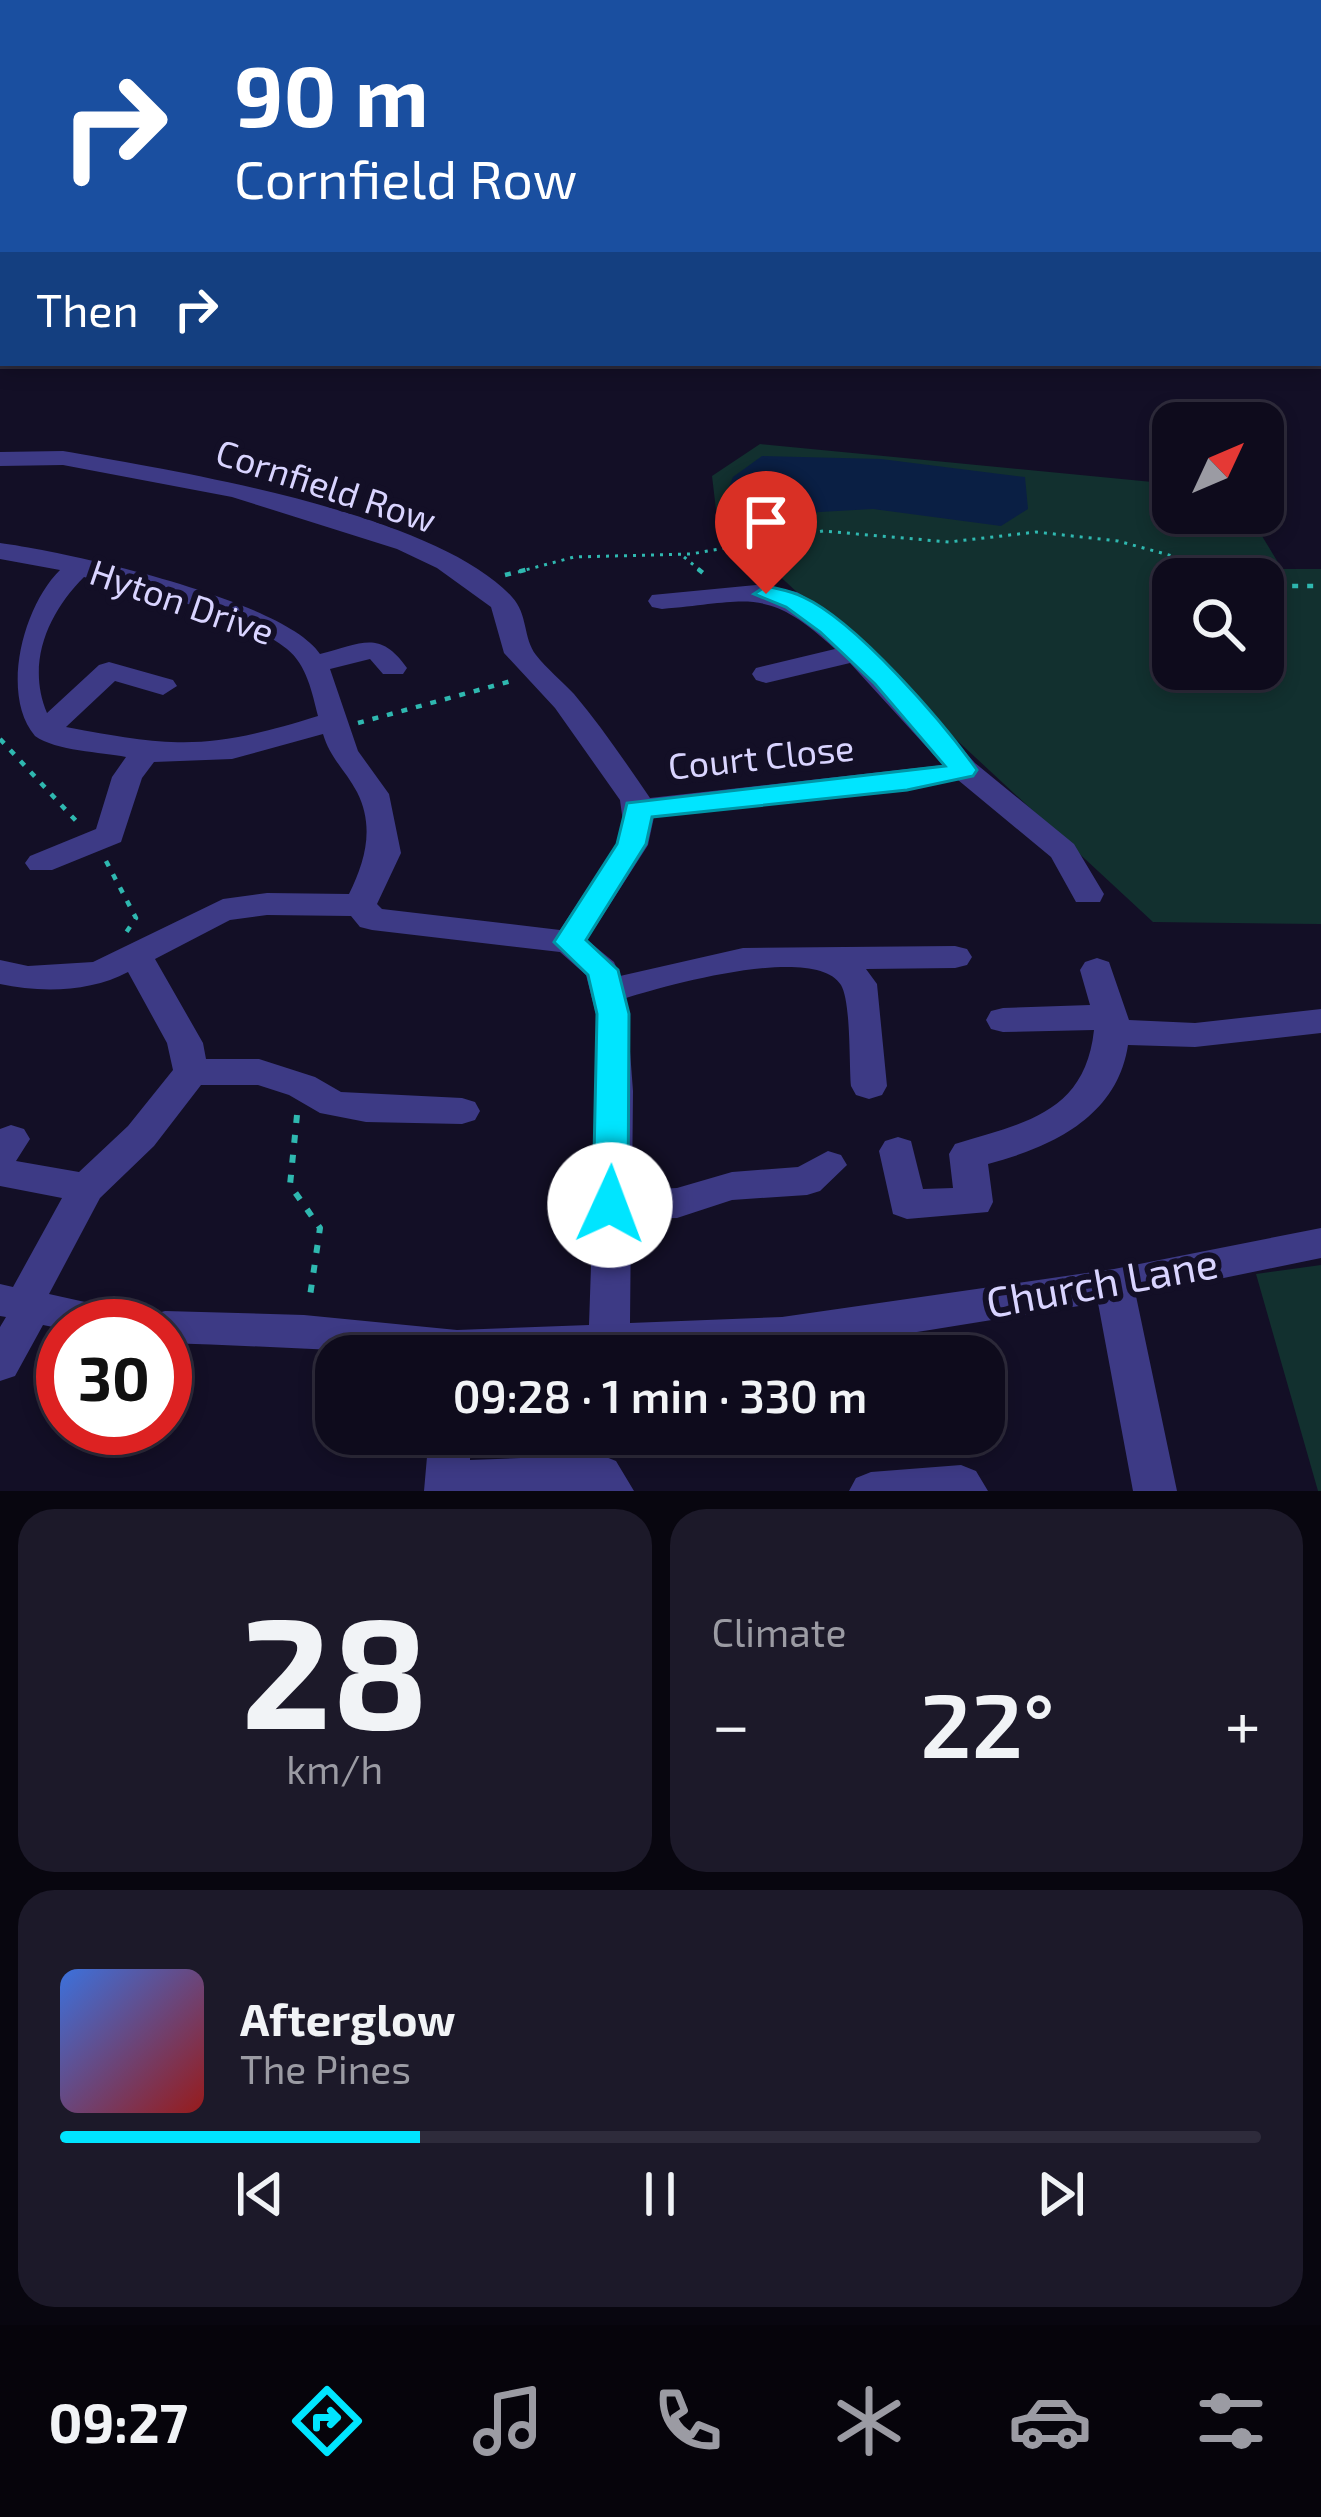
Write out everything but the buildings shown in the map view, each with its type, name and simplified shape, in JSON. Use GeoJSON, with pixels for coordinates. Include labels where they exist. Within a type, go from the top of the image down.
{"type":"FeatureCollection","features":[{"type":"Feature","properties":{"kind":"street","name":"Cornfield Row"},"geometry":{"type":"LineString","coordinates":[[0,459],[63,458],[237,490],[406,544],[446,562],[502,601],[511,616],[518,652],[565,702],[637,809]]}},
{"type":"Feature","properties":{"kind":"street","name":"Hyton Drive"},"geometry":{"type":"LineString","coordinates":[[0,551],[79,567],[235,613],[300,646],[315,664],[344,752],[374,794],[385,853],[359,905]]}},
{"type":"Feature","properties":{"kind":"street"},"geometry":{"type":"LineString","coordinates":[[79,567],[34,612],[11,646],[6,671],[14,705],[46,730],[145,753],[204,754],[334,725]]}},
{"type":"Feature","properties":{"kind":"street"},"geometry":{"type":"LineString","coordinates":[[662,602],[746,593],[777,595],[812,614],[856,653],[964,770],[1063,851],[1088,894]]}},
{"type":"Feature","properties":{"kind":"street"},"geometry":{"type":"LineString","coordinates":[[315,664],[377,649],[392,668]]}},
{"type":"Feature","properties":{"kind":"street"},"geometry":{"type":"LineString","coordinates":[[766,674],[856,653]]}},
{"type":"Feature","properties":{"kind":"street"},"geometry":{"type":"LineString","coordinates":[[46,730],[109,671],[164,686]]}},
{"type":"Feature","properties":{"kind":"street"},"geometry":{"type":"LineString","coordinates":[[41,863],[110,835],[127,777],[145,753]]}},
{"type":"Feature","properties":{"kind":"street","name":"Court Close"},"geometry":{"type":"LineString","coordinates":[[637,809],[907,782],[964,770]]}},
{"type":"Feature","properties":{"kind":"street"},"geometry":{"type":"LineString","coordinates":[[569,942],[632,844],[639,822],[637,809]]}},
{"type":"Feature","properties":{"kind":"street"},"geometry":{"type":"LineString","coordinates":[[0,972],[28,978],[78,978],[137,957],[190,923],[223,910],[267,904],[359,905],[372,919],[569,942],[602,970],[608,991],[615,1091],[609,1335]]}},
{"type":"Feature","properties":{"kind":"street"},"geometry":{"type":"LineString","coordinates":[[0,1364],[19,1304],[86,1188],[153,1122],[191,1072],[185,1043],[137,957]]}},
{"type":"Feature","properties":{"kind":"street"},"geometry":{"type":"LineString","coordinates":[[608,991],[717,963],[955,957]]}},
{"type":"Feature","properties":{"kind":"street"},"geometry":{"type":"LineString","coordinates":[[829,958],[854,971],[860,984],[869,1086]]}},
{"type":"Feature","properties":{"kind":"street"},"geometry":{"type":"LineString","coordinates":[[898,1151],[907,1204],[974,1202],[968,1154],[1013,1146],[1055,1125],[1091,1098],[1111,1024],[1097,970]]}},
{"type":"Feature","properties":{"kind":"street"},"geometry":{"type":"LineString","coordinates":[[1003,1020],[1111,1024],[1195,1035],[1321,1021]]}},
{"type":"Feature","properties":{"kind":"street"},"geometry":{"type":"LineString","coordinates":[[191,1072],[259,1072],[402,1127],[462,1111]]}},
{"type":"Feature","properties":{"kind":"street"},"geometry":{"type":"LineString","coordinates":[[4,1155],[86,1188]]}},
{"type":"Feature","properties":{"kind":"street"},"geometry":{"type":"LineString","coordinates":[[610,1205],[677,1202],[732,1186],[807,1181],[828,1165]]}},
{"type":"Feature","properties":{"kind":"street","name":"Church Lane"},"geometry":{"type":"LineString","coordinates":[[747,1335],[1114,1285],[1321,1243]]}},
{"type":"Feature","properties":{"kind":"street"},"geometry":{"type":"LineString","coordinates":[[1114,1285],[1155,1491]]}},
{"type":"Feature","properties":{"kind":"street","name":"Church Lane"},"geometry":{"type":"LineString","coordinates":[[192,1328],[335,1335]]}},
{"type":"Feature","properties":{"kind":"street"},"geometry":{"type":"LineString","coordinates":[[449,1455],[447,1485],[601,1474],[612,1491]]}},
{"type":"Feature","properties":{"kind":"street"},"geometry":{"type":"LineString","coordinates":[[871,1491],[961,1484],[966,1491]]}},
{"type":"Feature","properties":{"kind":"path"},"geometry":{"type":"LineString","coordinates":[[499,576],[574,557],[691,554],[824,531],[949,542],[1036,532],[1118,541],[1180,558]]}},
{"type":"Feature","properties":{"kind":"path"},"geometry":{"type":"LineString","coordinates":[[1284,586],[1321,586]]}},
{"type":"Feature","properties":{"kind":"path"},"geometry":{"type":"LineString","coordinates":[[334,725],[538,674]]}},
{"type":"Feature","properties":{"kind":"path"},"geometry":{"type":"LineString","coordinates":[[302,1086],[290,1185],[320,1228],[304,1331]]}},
{"type":"Feature","properties":{"kind":"green space"},"geometry":{"type":"Polygon","coordinates":[[[760,444],[1152,482],[1152,534],[1261,534],[1275,558],[1152,558],[1152,690],[1284,690],[1284,569],[1321,569],[1321,924],[1153,922],[717,518],[712,476],[760,444]]]}},
{"type":"Feature","properties":{"kind":"green space"},"geometry":{"type":"Polygon","coordinates":[[[1321,1265],[1321,1491],[1318,1491],[1256,1274],[1321,1265]]]}},
{"type":"Feature","properties":{"kind":"water"},"geometry":{"type":"Polygon","coordinates":[[[762,456],[881,459],[1025,477],[1028,509],[1001,526],[873,509],[750,516],[722,503],[733,477],[762,456]]]}},
{"type":"Feature","properties":{"kind":"route"},"geometry":{"type":"LineString","coordinates":[[610,1205],[613,1014],[602,970],[569,942],[632,844],[639,822],[637,809],[907,782],[964,770],[884,679],[829,627],[795,602],[766,594]]}}]}
